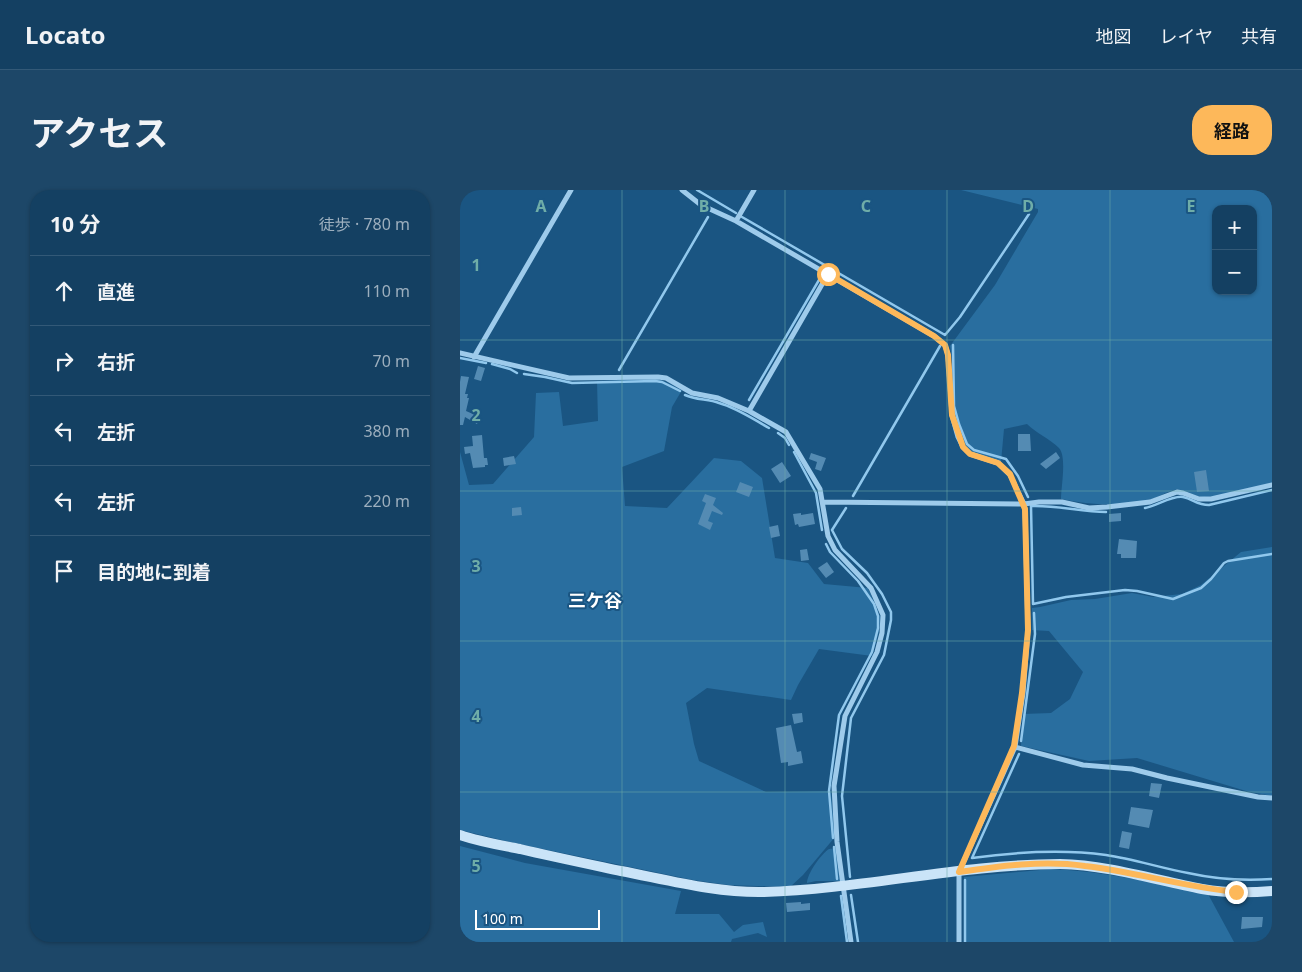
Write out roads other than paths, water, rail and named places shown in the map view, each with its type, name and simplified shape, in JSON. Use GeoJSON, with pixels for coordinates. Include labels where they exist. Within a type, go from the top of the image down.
{"type":"FeatureCollection","features":[{"type":"Feature","properties":{"kind":"street"},"geometry":{"type":"LineString","coordinates":[[474,357],[571,190]]}},
{"type":"Feature","properties":{"kind":"street"},"geometry":{"type":"LineString","coordinates":[[682,190],[701,205],[736,221],[934,336],[945,345],[948,355],[952,415],[958,437],[963,447],[970,454],[998,463],[1010,474],[1024,504],[1028,630],[1022,693],[1014,746],[959,872],[960,942]]}},
{"type":"Feature","properties":{"kind":"street"},"geometry":{"type":"LineString","coordinates":[[736,221],[754,190]]}},
{"type":"Feature","properties":{"kind":"street"},"geometry":{"type":"LineString","coordinates":[[749,411],[828,274]]}},
{"type":"Feature","properties":{"kind":"street"},"geometry":{"type":"LineString","coordinates":[[460,353],[569,378],[666,378],[692,394],[718,398],[749,411],[786,432],[820,489],[828,536],[835,550],[871,588],[883,615],[882,633],[877,652],[845,716],[834,786],[837,842],[851,942]]}},
{"type":"Feature","properties":{"kind":"street"},"geometry":{"type":"LineString","coordinates":[[823,502],[1024,504],[1062,502],[1089,508],[1107,508],[1150,502],[1177,492],[1200,499],[1211,499],[1272,485]]}},
{"type":"Feature","properties":{"kind":"street"},"geometry":{"type":"LineString","coordinates":[[1014,746],[1083,765],[1132,769],[1258,797],[1272,798]]}},
{"type":"Feature","properties":{"kind":"street"},"geometry":{"type":"LineString","coordinates":[[460,835],[588,864],[710,888],[761,892],[844,886],[1008,865],[1083,865],[1203,889],[1236,892],[1272,891]]}},
{"type":"Feature","properties":{"kind":"waterway"},"geometry":{"type":"LineString","coordinates":[[697,190],[736,213]]}},
{"type":"Feature","properties":{"kind":"waterway"},"geometry":{"type":"LineString","coordinates":[[742,217],[945,335],[960,317],[1029,214]]}},
{"type":"Feature","properties":{"kind":"waterway"},"geometry":{"type":"LineString","coordinates":[[619,370],[708,217]]}},
{"type":"Feature","properties":{"kind":"waterway"},"geometry":{"type":"LineString","coordinates":[[749,400],[819,280]]}},
{"type":"Feature","properties":{"kind":"waterway"},"geometry":{"type":"LineString","coordinates":[[953,345],[954,406],[967,444],[974,450],[1006,459],[1018,476],[1028,497]]}},
{"type":"Feature","properties":{"kind":"waterway"},"geometry":{"type":"LineString","coordinates":[[853,496],[940,346]]}},
{"type":"Feature","properties":{"kind":"waterway"},"geometry":{"type":"LineString","coordinates":[[460,358],[486,363]]}},
{"type":"Feature","properties":{"kind":"waterway"},"geometry":{"type":"LineString","coordinates":[[492,364],[517,373]]}},
{"type":"Feature","properties":{"kind":"waterway"},"geometry":{"type":"LineString","coordinates":[[524,374],[572,383],[655,381],[662,382],[680,391]]}},
{"type":"Feature","properties":{"kind":"waterway"},"geometry":{"type":"LineString","coordinates":[[685,395],[726,405],[769,428]]}},
{"type":"Feature","properties":{"kind":"waterway"},"geometry":{"type":"LineString","coordinates":[[778,433],[785,438],[789,445]]}},
{"type":"Feature","properties":{"kind":"waterway"},"geometry":{"type":"LineString","coordinates":[[794,452],[816,493],[822,530]]}},
{"type":"Feature","properties":{"kind":"waterway"},"geometry":{"type":"LineString","coordinates":[[1145,508],[1179,497],[1209,505],[1272,490]]}},
{"type":"Feature","properties":{"kind":"waterway"},"geometry":{"type":"LineString","coordinates":[[1033,604],[1031,506],[1106,512]]}},
{"type":"Feature","properties":{"kind":"waterway"},"geometry":{"type":"LineString","coordinates":[[846,508],[832,530],[842,549],[867,573],[882,594],[891,612],[884,655],[851,718],[842,796],[850,877]]}},
{"type":"Feature","properties":{"kind":"waterway"},"geometry":{"type":"LineString","coordinates":[[826,544],[830,552],[858,581],[874,604],[878,616],[878,628],[872,652],[839,715],[829,791],[833,838]]}},
{"type":"Feature","properties":{"kind":"waterway"},"geometry":{"type":"LineString","coordinates":[[1033,604],[1066,597],[1125,590],[1173,599],[1201,588],[1228,561],[1272,554]]}},
{"type":"Feature","properties":{"kind":"waterway"},"geometry":{"type":"LineString","coordinates":[[1021,741],[1035,634],[1034,613]]}},
{"type":"Feature","properties":{"kind":"waterway"},"geometry":{"type":"LineString","coordinates":[[972,858],[1019,754]]}},
{"type":"Feature","properties":{"kind":"waterway"},"geometry":{"type":"LineString","coordinates":[[834,847],[837,879]]}},
{"type":"Feature","properties":{"kind":"waterway"},"geometry":{"type":"LineString","coordinates":[[972,858],[1039,852],[1089,853],[1209,877],[1241,880],[1272,879]]}},
{"type":"Feature","properties":{"kind":"waterway"},"geometry":{"type":"LineString","coordinates":[[965,880],[965,942]]}},
{"type":"Feature","properties":{"kind":"waterway"},"geometry":{"type":"LineString","coordinates":[[851,895],[858,942]]}},
{"type":"Feature","properties":{"kind":"waterway"},"geometry":{"type":"LineString","coordinates":[[841,896],[847,942]]}},
{"type":"Feature","properties":{"kind":"district","name":"三ケ谷"},"geometry":{"type":"Point","coordinates":[595,600]}}]}
